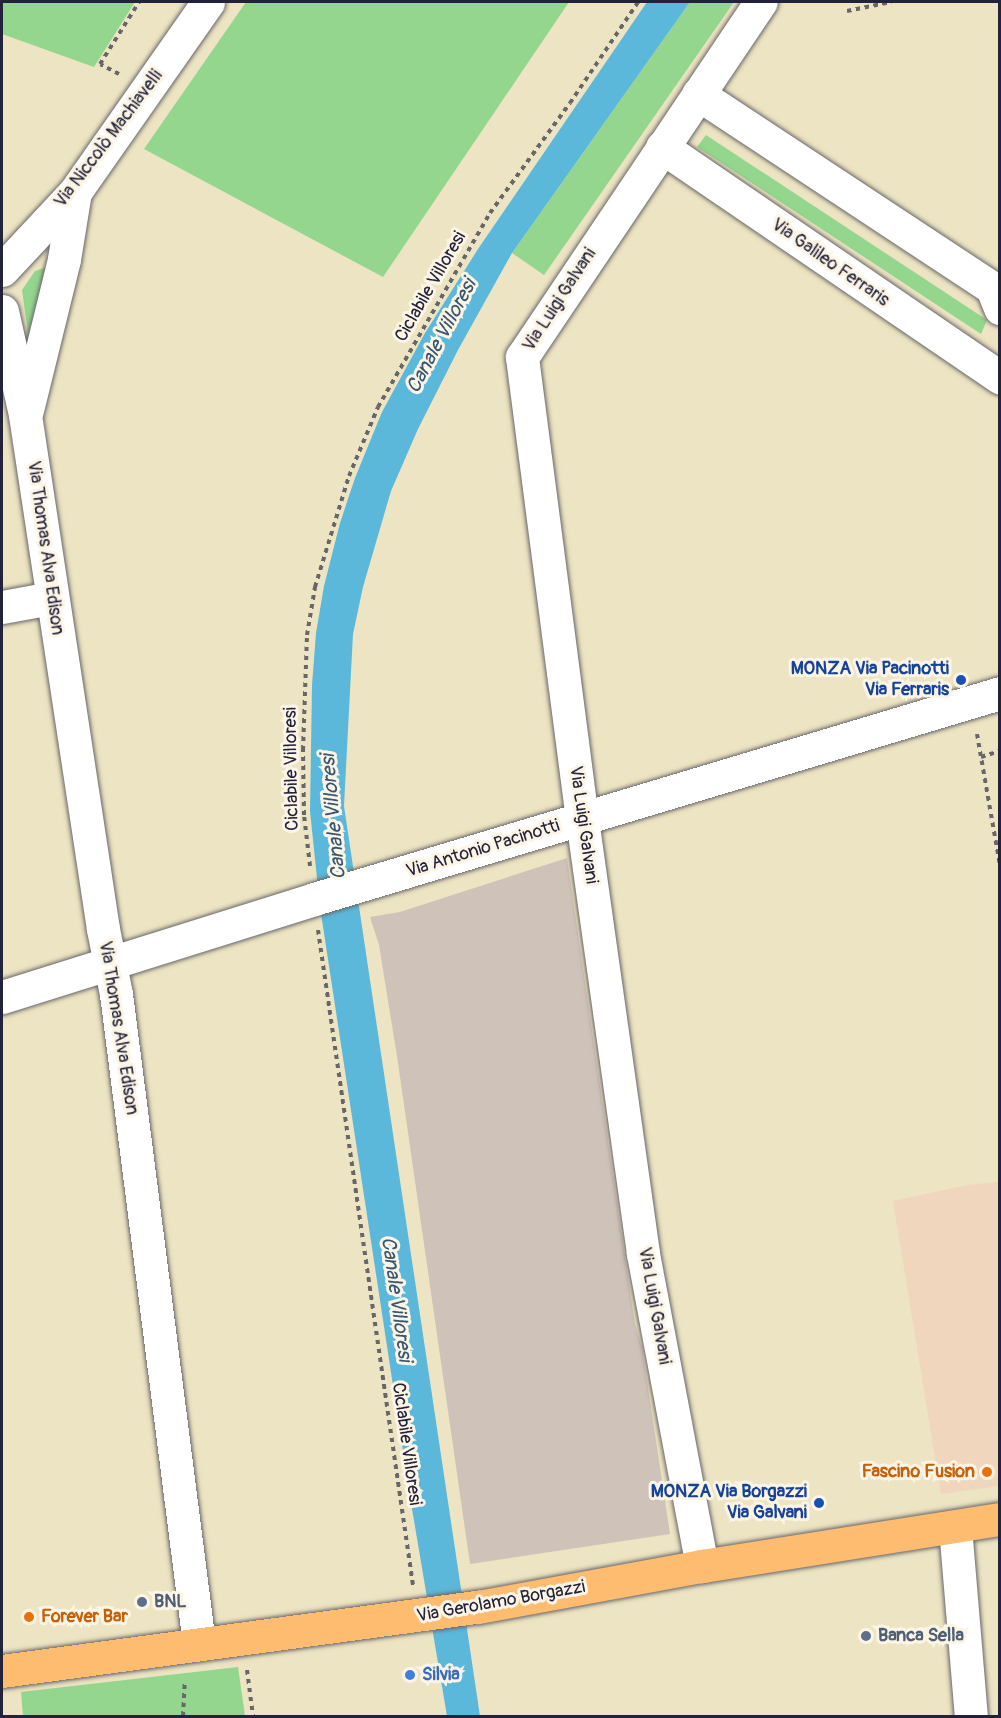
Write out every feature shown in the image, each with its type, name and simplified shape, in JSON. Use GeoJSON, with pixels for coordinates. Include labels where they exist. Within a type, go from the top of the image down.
{"type":"FeatureCollection","features":[{"type":"Feature","properties":{"kind":"main road","name":"Via Gerolamo Borgazzi"},"geometry":{"type":"LineString","coordinates":[[2,1671],[478,1608],[702,1566],[999,1519]]}},
{"type":"Feature","properties":{"kind":"street","name":"Via Niccolò Machiavelli"},"geometry":{"type":"LineString","coordinates":[[2,270],[75,192],[208,2]]}},
{"type":"Feature","properties":{"kind":"street","name":"Via Luigi Galvani"},"geometry":{"type":"LineString","coordinates":[[702,1566],[643,1253],[582,819],[522,357],[761,2]]}},
{"type":"Feature","properties":{"kind":"street"},"geometry":{"type":"LineString","coordinates":[[698,94],[992,288],[999,308]]}},
{"type":"Feature","properties":{"kind":"street","name":"Via Galileo Ferraris"},"geometry":{"type":"LineString","coordinates":[[669,136],[999,378]]}},
{"type":"Feature","properties":{"kind":"street","name":"Via Thomas Alva Edison"},"geometry":{"type":"LineString","coordinates":[[25,415],[64,259],[75,192]]}},
{"type":"Feature","properties":{"kind":"street","name":"Via Thomas Alva Edison"},"geometry":{"type":"LineString","coordinates":[[2,310],[25,415],[51,598],[109,963],[116,994],[199,1644]]}},
{"type":"Feature","properties":{"kind":"street"},"geometry":{"type":"LineString","coordinates":[[2,607],[51,598]]}},
{"type":"Feature","properties":{"kind":"street","name":"Via Antonio Pacinotti"},"geometry":{"type":"LineString","coordinates":[[2,997],[315,898],[985,697]]}},
{"type":"Feature","properties":{"kind":"street"},"geometry":{"type":"LineString","coordinates":[[955,1527],[971,1716]]}},
{"type":"Feature","properties":{"kind":"path"},"geometry":{"type":"LineString","coordinates":[[122,76],[100,63],[139,2]]}},
{"type":"Feature","properties":{"kind":"path","name":"Ciclabile Villoresi"},"geometry":{"type":"LineString","coordinates":[[422,1616],[315,898],[304,804],[303,687],[307,635],[315,586],[349,476],[378,407],[490,213],[570,103],[638,2]]}},
{"type":"Feature","properties":{"kind":"path"},"geometry":{"type":"LineString","coordinates":[[847,11],[891,2]]}},
{"type":"Feature","properties":{"kind":"path"},"geometry":{"type":"LineString","coordinates":[[985,697],[981,757],[999,866]]}},
{"type":"Feature","properties":{"kind":"path"},"geometry":{"type":"LineString","coordinates":[[981,757],[999,751]]}},
{"type":"Feature","properties":{"kind":"path"},"geometry":{"type":"LineString","coordinates":[[246,1663],[253,1716]]}},
{"type":"Feature","properties":{"kind":"shaded area"},"geometry":{"type":"Polygon","coordinates":[[[567,858],[635,1324],[642,1348],[670,1534],[470,1564],[397,1056],[379,945],[370,917],[400,912],[567,858]]]}},
{"type":"Feature","properties":{"kind":"shaded area"},"geometry":{"type":"Polygon","coordinates":[[[999,1182],[999,1486],[941,1494],[893,1201],[967,1185],[999,1182]]]}},
{"type":"Feature","properties":{"kind":"green space"},"geometry":{"type":"Polygon","coordinates":[[[2,2],[135,2],[94,67],[2,34],[2,2]]]}},
{"type":"Feature","properties":{"kind":"green space"},"geometry":{"type":"Polygon","coordinates":[[[246,2],[569,2],[383,277],[144,149],[246,2]]]}},
{"type":"Feature","properties":{"kind":"green space"},"geometry":{"type":"Polygon","coordinates":[[[690,2],[734,2],[544,275],[512,253],[690,2]]]}},
{"type":"Feature","properties":{"kind":"green space"},"geometry":{"type":"Polygon","coordinates":[[[706,135],[987,320],[981,334],[697,147],[706,135]]]}},
{"type":"Feature","properties":{"kind":"green space"},"geometry":{"type":"Polygon","coordinates":[[[55,264],[30,348],[22,290],[35,271],[55,264]]]}},
{"type":"Feature","properties":{"kind":"green space"},"geometry":{"type":"Polygon","coordinates":[[[238,1667],[245,1716],[23,1716],[21,1692],[238,1667]]]}},
{"type":"Feature","properties":{"kind":"water","name":"Canale Villoresi"},"geometry":{"type":"Polygon","coordinates":[[[647,2],[690,2],[512,253],[458,350],[418,429],[391,491],[363,587],[353,634],[344,806],[480,1716],[447,1716],[410,1497],[320,907],[310,811],[312,685],[316,633],[324,586],[340,523],[355,478],[382,412],[425,333],[478,249],[647,2]]]}},
{"type":"Feature","properties":{"kind":"place","name":"MONZA Via Pacinotti Via Ferraris"},"geometry":{"type":"Point","coordinates":[961,680]}},
{"type":"Feature","properties":{"kind":"place","name":"Fascino Fusion"},"geometry":{"type":"Point","coordinates":[987,1472]}},
{"type":"Feature","properties":{"kind":"place","name":"MONZA Via Borgazzi Via Galvani"},"geometry":{"type":"Point","coordinates":[819,1503]}},
{"type":"Feature","properties":{"kind":"place","name":"BNL"},"geometry":{"type":"Point","coordinates":[142,1602]}},
{"type":"Feature","properties":{"kind":"place","name":"Forever Bar"},"geometry":{"type":"Point","coordinates":[29,1617]}},
{"type":"Feature","properties":{"kind":"place","name":"Banca Sella"},"geometry":{"type":"Point","coordinates":[866,1636]}},
{"type":"Feature","properties":{"kind":"place","name":"Silvia"},"geometry":{"type":"Point","coordinates":[410,1675]}}]}
